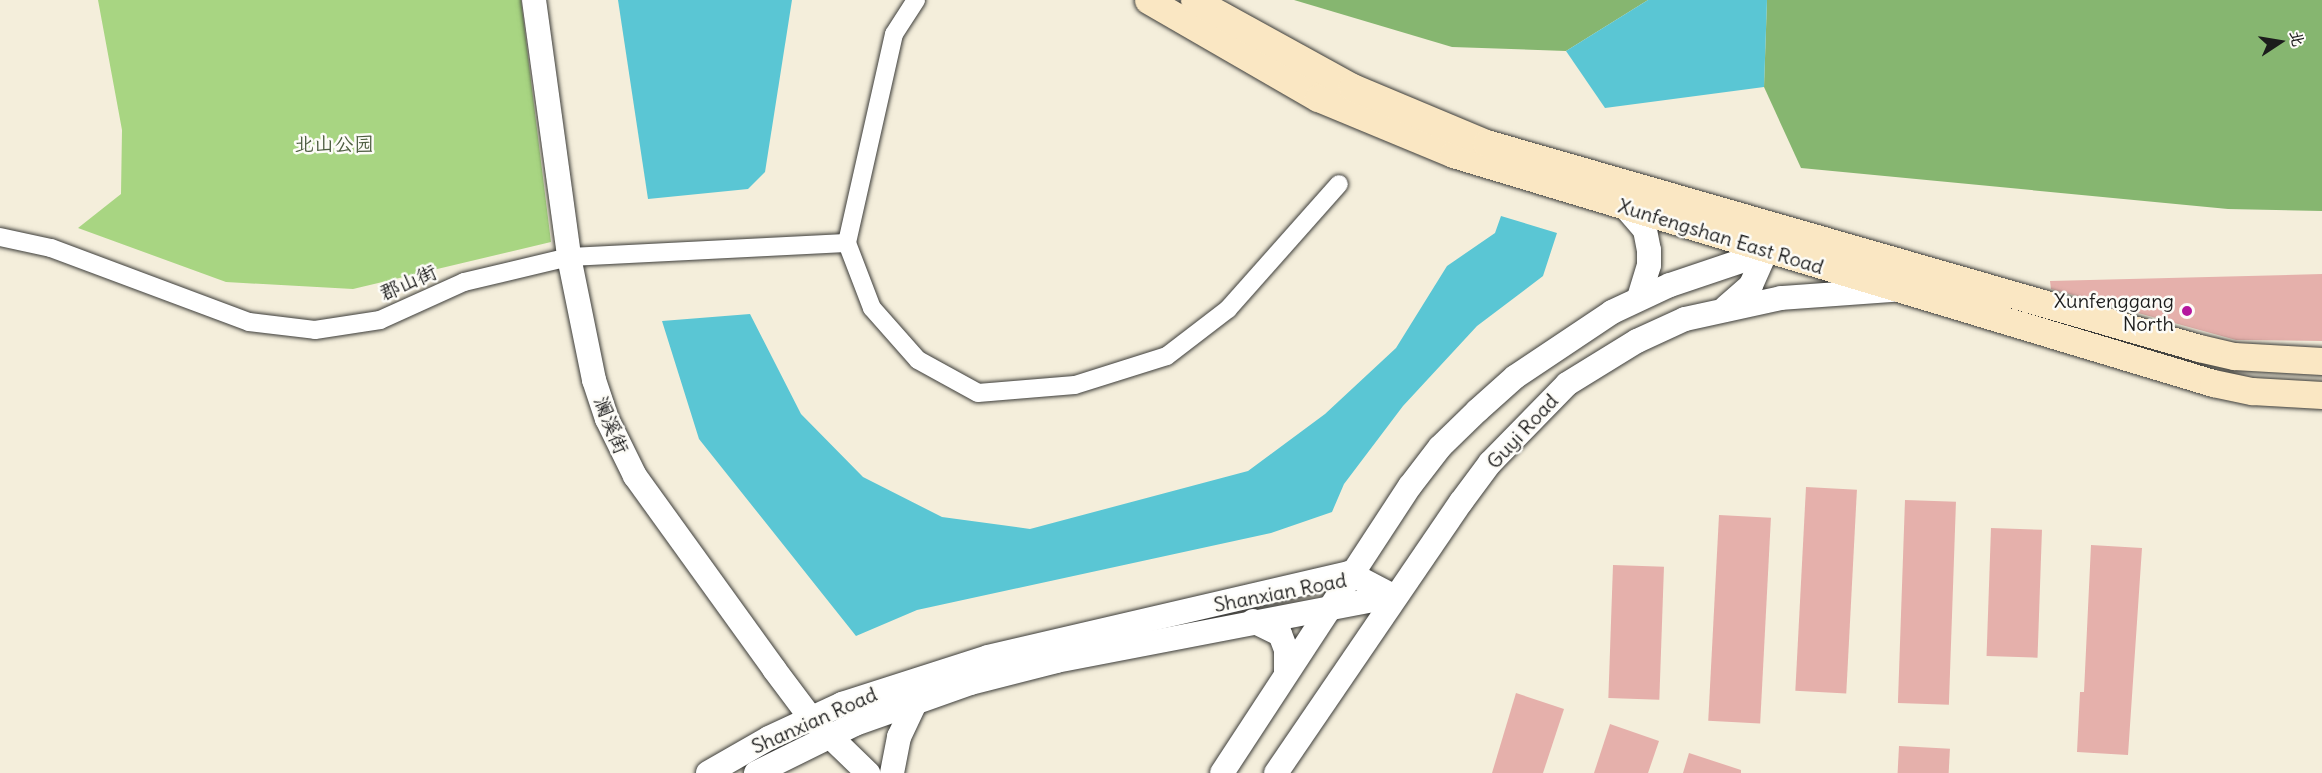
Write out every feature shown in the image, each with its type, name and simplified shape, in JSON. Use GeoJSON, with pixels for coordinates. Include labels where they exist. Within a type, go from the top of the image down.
{"type":"FeatureCollection","features":[{"type":"Feature","properties":{"kind":"main road","name":"Xunfengshan East Road"},"geometry":{"type":"LineString","coordinates":[[1148,0],[1283,79],[1372,123],[1453,154],[1766,252],[1905,290],[2213,383],[2252,391],[2322,395]]}},
{"type":"Feature","properties":{"kind":"main road","name":"Xunfengshan East Road"},"geometry":{"type":"LineString","coordinates":[[1194,0],[1352,87],[1446,128],[1553,163],[2199,348],[2234,356],[2322,361]]}},
{"type":"Feature","properties":{"kind":"street","name":"澜溪街"},"geometry":{"type":"LineString","coordinates":[[534,0],[569,257],[594,380],[620,449],[660,512],[810,717],[868,773]]}},
{"type":"Feature","properties":{"kind":"street"},"geometry":{"type":"LineString","coordinates":[[916,0],[894,34],[847,243],[872,308],[918,360],[978,393],[1075,385],[1167,356],[1228,309],[1339,184]]}},
{"type":"Feature","properties":{"kind":"street"},"geometry":{"type":"LineString","coordinates":[[1625,207],[1645,230],[1649,250],[1647,273],[1639,298]]}},
{"type":"Feature","properties":{"kind":"street"},"geometry":{"type":"LineString","coordinates":[[1726,307],[1751,285],[1766,252],[1766,224]]}},
{"type":"Feature","properties":{"kind":"street","name":"郡山街"},"geometry":{"type":"LineString","coordinates":[[0,237],[51,248],[249,322],[315,330],[380,320],[464,282],[569,257],[847,243]]}},
{"type":"Feature","properties":{"kind":"street","name":"Guyi Road"},"geometry":{"type":"LineString","coordinates":[[1222,773],[1350,573],[1440,447],[1477,411],[1553,350],[1639,298],[1766,252],[1817,237]]}},
{"type":"Feature","properties":{"kind":"street"},"geometry":{"type":"LineString","coordinates":[[1670,285],[1685,319]]}},
{"type":"Feature","properties":{"kind":"street","name":"Guyi Road"},"geometry":{"type":"LineString","coordinates":[[1276,773],[1393,596],[1490,463],[1545,404],[1605,360],[1685,319],[1726,307],[1781,298],[1905,290]]}},
{"type":"Feature","properties":{"kind":"street","name":"Shanxian Road"},"geometry":{"type":"LineString","coordinates":[[708,773],[810,717],[908,680],[988,657],[1350,573],[1393,596]]}},
{"type":"Feature","properties":{"kind":"street","name":"Shanxian Road"},"geometry":{"type":"LineString","coordinates":[[756,773],[828,735],[917,699],[1056,661],[1253,621],[1393,596]]}},
{"type":"Feature","properties":{"kind":"street"},"geometry":{"type":"LineString","coordinates":[[1253,621],[1280,634],[1286,650],[1286,671]]}},
{"type":"Feature","properties":{"kind":"street"},"geometry":{"type":"LineString","coordinates":[[892,773],[898,736],[917,699]]}},
{"type":"Feature","properties":{"kind":"green space","name":"北山公园"},"geometry":{"type":"Polygon","coordinates":[[[98,0],[521,0],[551,242],[353,289],[226,282],[78,228],[121,194],[122,130],[98,0]]]}},
{"type":"Feature","properties":{"kind":"green space"},"geometry":{"type":"Polygon","coordinates":[[[1294,0],[1648,0],[1566,51],[1452,47],[1294,0]]]}},
{"type":"Feature","properties":{"kind":"green space"},"geometry":{"type":"Polygon","coordinates":[[[1767,0],[2322,0],[2322,211],[2228,209],[1801,168],[1764,87],[1767,0]]]}},
{"type":"Feature","properties":{"kind":"water"},"geometry":{"type":"Polygon","coordinates":[[[618,0],[792,0],[765,172],[748,189],[648,199],[618,0]]]}},
{"type":"Feature","properties":{"kind":"water"},"geometry":{"type":"Polygon","coordinates":[[[1648,0],[1767,0],[1764,87],[1605,108],[1566,51],[1648,0]]]}},
{"type":"Feature","properties":{"kind":"water"},"geometry":{"type":"Polygon","coordinates":[[[1501,216],[1557,233],[1543,276],[1477,326],[1403,406],[1344,484],[1332,512],[1271,533],[917,610],[856,636],[699,439],[662,321],[750,314],[801,414],[863,477],[942,517],[1030,529],[1248,471],[1325,414],[1396,348],[1447,266],[1495,233],[1501,216]]]}},
{"type":"Feature","properties":{"kind":"building","name":"Xunfenggang North"},"geometry":{"type":"Polygon","coordinates":[[[2322,274],[2322,341],[2236,340],[2051,289],[2050,281],[2322,274]]]}},
{"type":"Feature","properties":{"kind":"building"},"geometry":{"type":"Polygon","coordinates":[[[1806,487],[1857,490],[1846,693],[1795,691],[1806,487]]]}},
{"type":"Feature","properties":{"kind":"building"},"geometry":{"type":"Polygon","coordinates":[[[1905,500],[1956,502],[1949,705],[1898,703],[1905,500]]]}},
{"type":"Feature","properties":{"kind":"building"},"geometry":{"type":"Polygon","coordinates":[[[1719,515],[1771,518],[1760,723],[1708,721],[1719,515]]]}},
{"type":"Feature","properties":{"kind":"building"},"geometry":{"type":"Polygon","coordinates":[[[1991,528],[2042,530],[2038,658],[1987,656],[1991,528]]]}},
{"type":"Feature","properties":{"kind":"building"},"geometry":{"type":"Polygon","coordinates":[[[2091,545],[2142,548],[2128,755],[2077,752],[2080,692],[2084,692],[2091,545]]]}},
{"type":"Feature","properties":{"kind":"building"},"geometry":{"type":"Polygon","coordinates":[[[1613,565],[1664,567],[1659,700],[1608,698],[1613,565]]]}},
{"type":"Feature","properties":{"kind":"building"},"geometry":{"type":"Polygon","coordinates":[[[1516,693],[1564,709],[1543,773],[1492,773],[1516,693]]]}},
{"type":"Feature","properties":{"kind":"building"},"geometry":{"type":"Polygon","coordinates":[[[1610,724],[1659,741],[1648,773],[1594,773],[1610,724]]]}},
{"type":"Feature","properties":{"kind":"building"},"geometry":{"type":"Polygon","coordinates":[[[1899,746],[1950,749],[1949,773],[1898,773],[1899,746]]]}},
{"type":"Feature","properties":{"kind":"building"},"geometry":{"type":"Polygon","coordinates":[[[1689,753],[1741,770],[1741,773],[1683,773],[1689,753]]]}},
{"type":"Feature","properties":{"kind":"place","name":"Xunfenggang North"},"geometry":{"type":"Point","coordinates":[2187,311]}}]}
